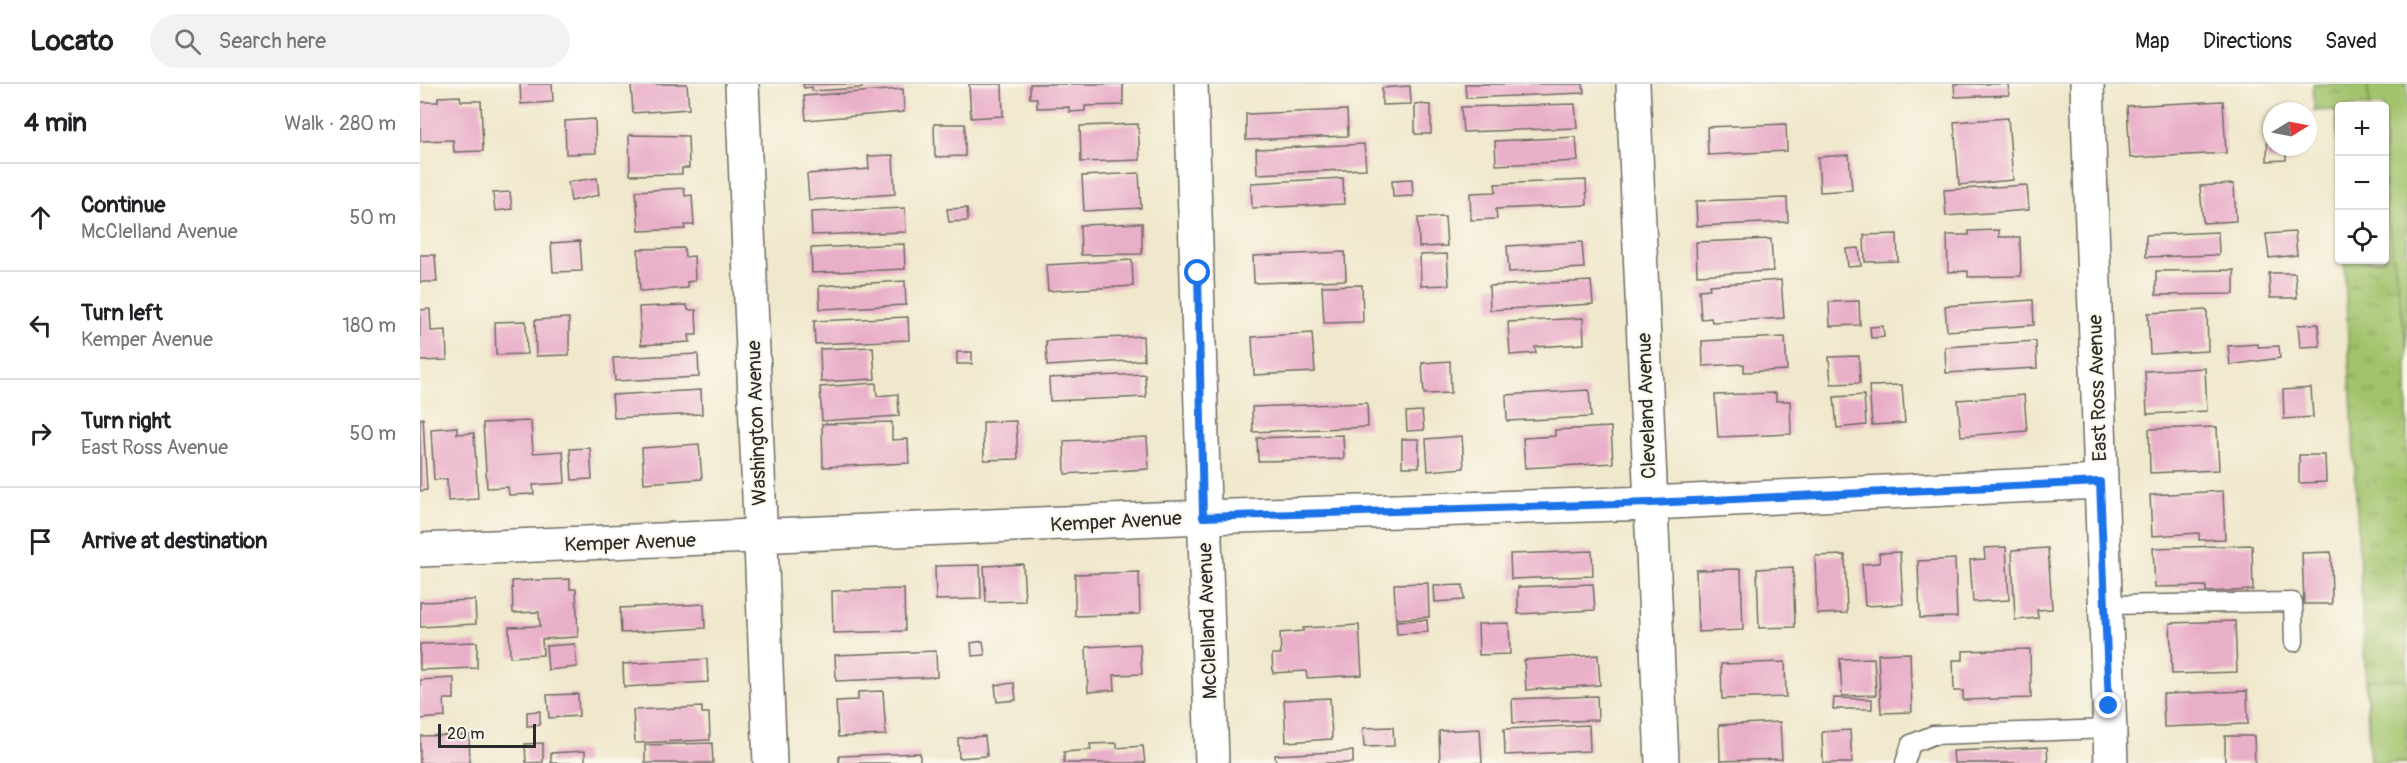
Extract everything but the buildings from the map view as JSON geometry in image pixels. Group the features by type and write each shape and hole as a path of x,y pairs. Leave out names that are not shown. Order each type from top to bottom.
{"street":[{"name":"Washington Avenue","path":"742,84 770,763"},
{"name":"McClelland Avenue","path":"1191,84 1212,763"},
{"name":"Cleveland Avenue","path":"1633,84 1662,763"},
{"name":"East Ross Avenue","path":"2087,84 2111,763"},
{"name":"Kemper Avenue","path":"420,550 1203,517 1650,503 2100,482"}],"lane":[{"path":"2105,605 2293,602 2294,642"},
{"path":"1905,763 1911,744 1933,735 2110,729"}],"green space":[{"path":"2313,84 2407,84 2407,763 2370,763 2344,264 2389,264 2389,102 2335,102 2335,110 2317,111 2317,102 2314,102"},
{"path":"2367,84 2407,84 2407,348 2389,227 2389,102 2369,102"},
{"path":"2407,679 2407,763 2370,763 2367,680"}],"route":[{"path":"1198,273 1203,517 1650,503 2100,482 2109,706"}]}
